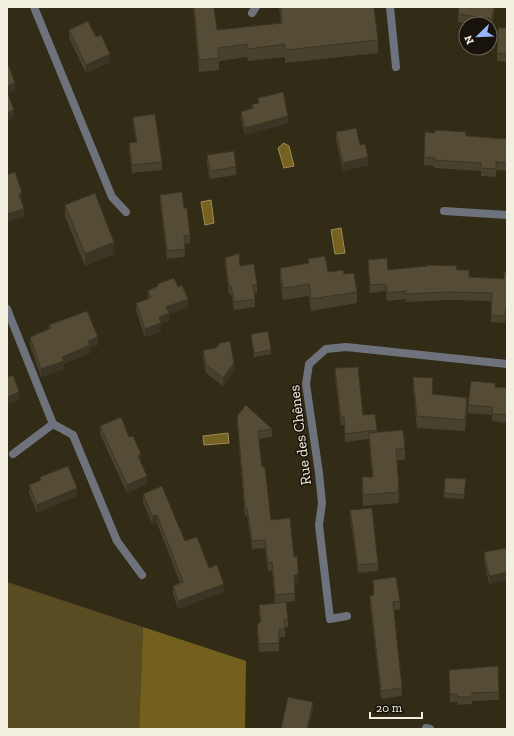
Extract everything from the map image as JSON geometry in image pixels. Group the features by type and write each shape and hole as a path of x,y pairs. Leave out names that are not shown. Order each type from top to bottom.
{"street":[{"path":"34,7 112,197 126,212"},
{"path":"390,7 396,66"},
{"path":"444,212 507,215"},
{"path":"7,309 53,424 73,435 117,541 142,575"},
{"name":"Rue des Chênes","path":"346,616 330,619 319,525 322,503 319,473 306,384 309,364 326,350 346,347 507,364"},
{"path":"13,454 53,424"}],"shaded area":[{"path":"284,143 289,146 294,166 284,168 278,148"},
{"path":"211,200 214,223 205,225 201,202"},
{"path":"341,228 345,253 335,254 331,230"},
{"path":"228,433 229,443 204,445 203,436"},
{"path":"7,582 143,627 139,729 7,729"},
{"path":"143,627 246,661 245,729 139,729"}],"building":[{"path":"194,7 214,7 217,30 282,23 281,7 374,7 378,40 285,50 285,44 248,49 247,44 218,48 219,58 199,60"},
{"path":"459,7 494,7 492,16 472,16 458,14"},
{"path":"88,21 96,37 101,35 110,54 86,65 69,30"},
{"path":"498,28 507,28 507,54 498,53"},
{"path":"9,66 15,83 7,86 7,67"},
{"path":"7,91 14,110 7,113"},
{"path":"283,92 288,116 245,128 241,112 253,108 252,104 259,103 258,98"},
{"path":"155,114 162,162 132,165 129,143 137,142 133,117"},
{"path":"356,128 360,145 365,144 368,157 343,163 336,132"},
{"path":"435,130 466,132 466,136 507,139 507,163 496,162 496,169 481,168 481,163 434,160 435,158 424,157 425,132 435,133"},
{"path":"234,151 236,167 210,171 207,155"},
{"path":"15,172 22,192 19,194 24,209 7,214 7,175"},
{"path":"182,192 184,208 187,208 190,235 184,236 185,249 167,251 160,195"},
{"path":"95,193 114,242 85,254 65,205"},
{"path":"239,253 240,266 254,264 257,285 253,285 255,299 234,302 231,286 229,286 225,258"},
{"path":"325,256 328,272 343,270 344,274 354,273 357,292 311,299 309,284 283,288 280,268 309,263 308,259"},
{"path":"387,258 388,270 427,265 457,266 456,270 469,270 469,277 504,279 504,272 507,273 507,308 505,316 491,315 492,293 448,292 406,294 406,291 387,293 386,284 370,285 368,260"},
{"path":"174,278 178,287 182,285 188,299 166,307 169,313 159,317 161,323 145,329 136,303 151,298 148,291 158,286 157,284"},
{"path":"87,311 98,337 88,341 90,345 62,357 64,361 41,369 30,337 51,328 49,325"},
{"path":"268,331 271,350 254,353 251,334"},
{"path":"230,341 234,363 223,378 206,365 203,350 216,348 220,343"},
{"path":"358,367 363,415 375,414 377,430 345,434 344,417 341,417 335,368"},
{"path":"7,373 8,377 13,375 19,392 7,397"},
{"path":"413,377 433,378 432,394 467,398 465,420 417,416"},
{"path":"471,381 495,383 495,387 507,388 507,415 492,414 492,407 468,405"},
{"path":"246,405 272,429 258,431 262,467 265,467 271,520 290,518 294,557 297,556 298,566 298,575 294,575 295,593 275,595 272,562 268,563 265,540 252,541 247,508 245,508 237,416"},
{"path":"121,417 129,437 133,436 141,454 138,456 147,476 127,485 100,426"},
{"path":"403,430 405,448 396,449 398,492 363,495 362,477 373,477 369,433"},
{"path":"68,466 77,488 37,505 29,485 41,480 40,477"},
{"path":"445,478 466,479 464,495 444,493"},
{"path":"162,486 185,541 197,537 209,568 217,565 224,584 178,601 173,586 183,582 157,515 152,516 143,494"},
{"path":"372,508 378,563 358,565 350,510"},
{"path":"507,548 507,572 489,576 484,552"},
{"path":"396,577 400,601 393,602 402,688 381,691 370,596 374,595 373,580"},
{"path":"286,602 288,619 284,620 285,629 279,629 279,643 259,644 257,624 261,622 259,605"},
{"path":"498,666 499,692 472,693 472,697 458,697 457,694 450,694 449,670"},
{"path":"288,697 313,702 307,729 281,729"}]}
